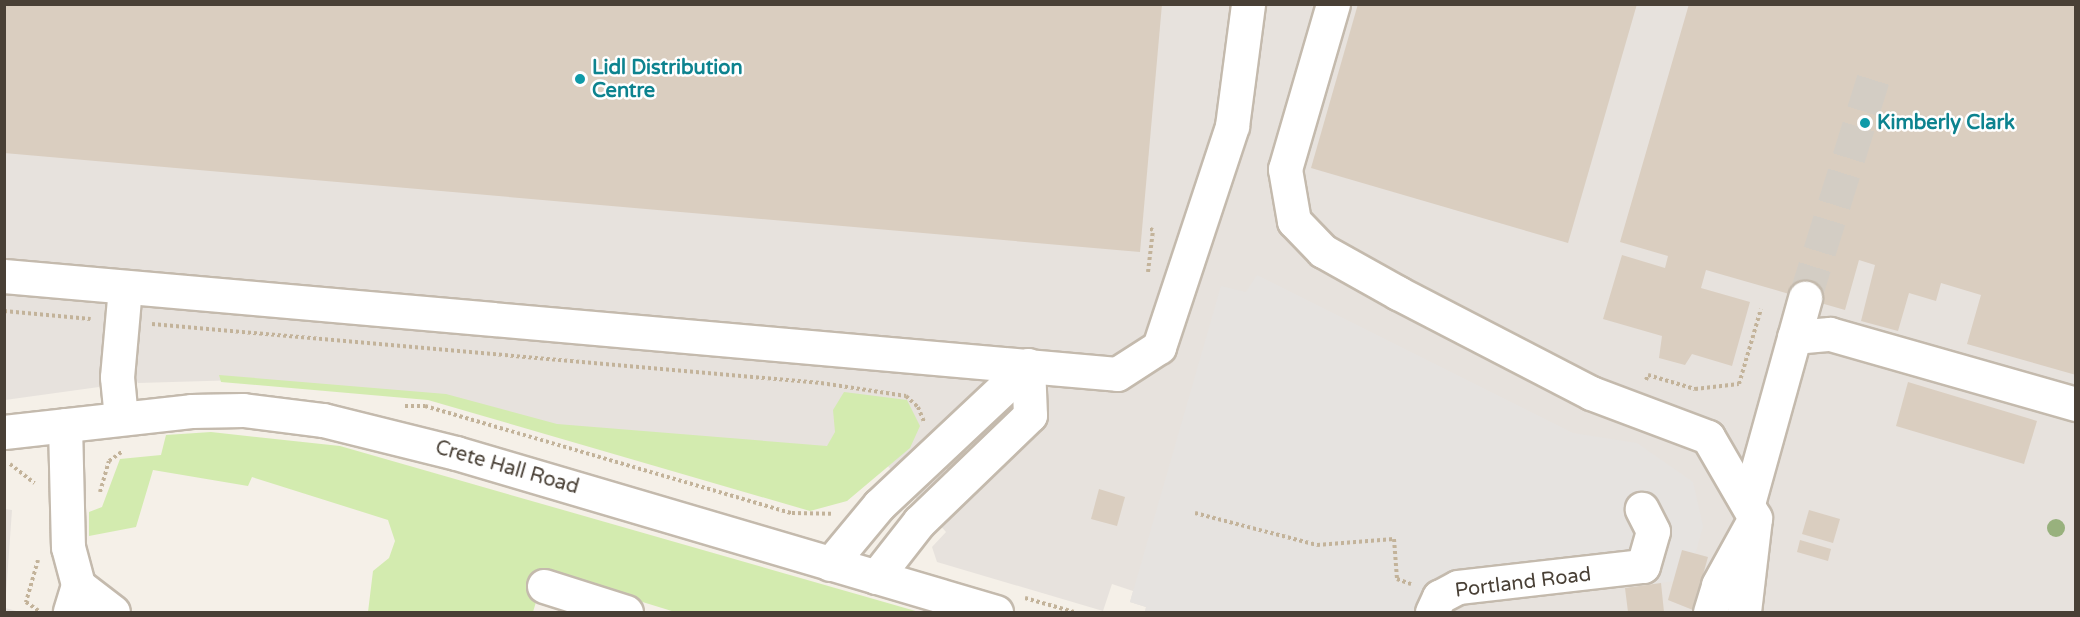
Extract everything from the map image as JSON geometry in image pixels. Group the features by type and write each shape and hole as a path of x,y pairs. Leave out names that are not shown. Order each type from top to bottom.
{"street":[{"path":"4,276 1118,374 1159,347 1232,126 1248,4"},
{"path":"1333,4 1285,169 1287,205 1301,231 1330,255 1407,298 1591,393 1638,407 1708,437 1752,509"},
{"path":"124,433 117,377 125,287"},
{"path":"1744,612 1752,509 1805,298"},
{"path":"1794,337 1830,334 2076,404"},
{"path":"830,564 879,505 1028,365"},
{"path":"876,577 919,522 1030,415 1028,365"},
{"name":"Crete Hall Road","path":"4,432 65,425 124,433 243,410 342,423 996,612"},
{"path":"65,425 69,504 68,547 74,599 114,612"},
{"name":"Portland Road","path":"1435,605 1458,587 1626,570 1643,566 1650,550 1653,531 1642,509"},
{"path":"1710,612 1718,585 1752,509"},
{"path":"544,586 626,612"}],"path":[{"path":"1148,228 1153,230 1148,277"},
{"path":"1638,407 1647,375 1697,390 1741,383 1761,309"},
{"path":"4,311 821,382 906,396 918,407 924,429"},
{"path":"69,504 97,502 109,461 124,433"},
{"path":"1195,513 1317,545 1394,539"},
{"path":"1397,534 1394,539 1397,579 1435,605"}],"shaded area":[{"path":"4,5 2075,5 2075,612 1145,612 1146,607 1130,602 1133,591 1112,584 1103,611 937,562 932,547 946,532 886,464 848,499 440,399 241,380 138,383 134,375 100,380 99,387 5,400"},
{"path":"1257,275 1573,433 1637,443 1693,482 1703,526 1688,580 1543,594 1540,563 1446,573 1426,587 1413,612 1145,612 1146,607 1130,602 1221,286 1246,292"},
{"path":"5,509 12,510 5,608"},
{"path":"5,608 20,612 5,612"}],"green space":[{"path":"219,375 446,394 557,424 827,446 835,432 833,410 844,392 907,400 920,426 910,448 847,501 810,511 428,400 221,382"},
{"path":"211,432 340,446 919,612 675,612 545,572 533,612 368,612 373,571 389,558 395,541 388,520 252,477 248,486 153,470 136,527 89,536 89,512 102,507 120,459 161,455 166,435"}],"building":[{"name":"Lidl Distribution Centre","path":"4,4 1162,4 1140,252 4,153"},
{"path":"1358,4 1637,4 1568,243 1311,168"},
{"name":"Kimberly Clark","path":"1689,4 2076,4 2076,375 1967,344 1981,295 1941,283 1936,301 1909,293 1898,331 1861,321 1875,265 1859,260 1845,310 1706,270 1701,288 1750,302 1732,366 1692,354 1685,365 1659,358 1662,336 1603,319 1622,255 1665,268 1668,256 1620,242"},
{"path":"1908,382 2037,421 2024,464 1896,426"},
{"path":"960,445 972,458 952,475 941,463"},
{"path":"1099,489 1125,497 1117,526 1091,519"},
{"path":"1809,510 1840,519 1833,543 1802,534"},
{"path":"1800,540 1831,549 1828,561 1797,552"},
{"path":"1682,550 1708,557 1693,610 1668,600"},
{"path":"1661,583 1664,612 1628,612 1625,588"}],"tunnel":[{"path":"1805,298 1874,77"}],"place":[{"name":"Lidl Distribution Centre","path":"580,79"},
{"name":"Kimberly Clark","path":"1865,123"}]}
